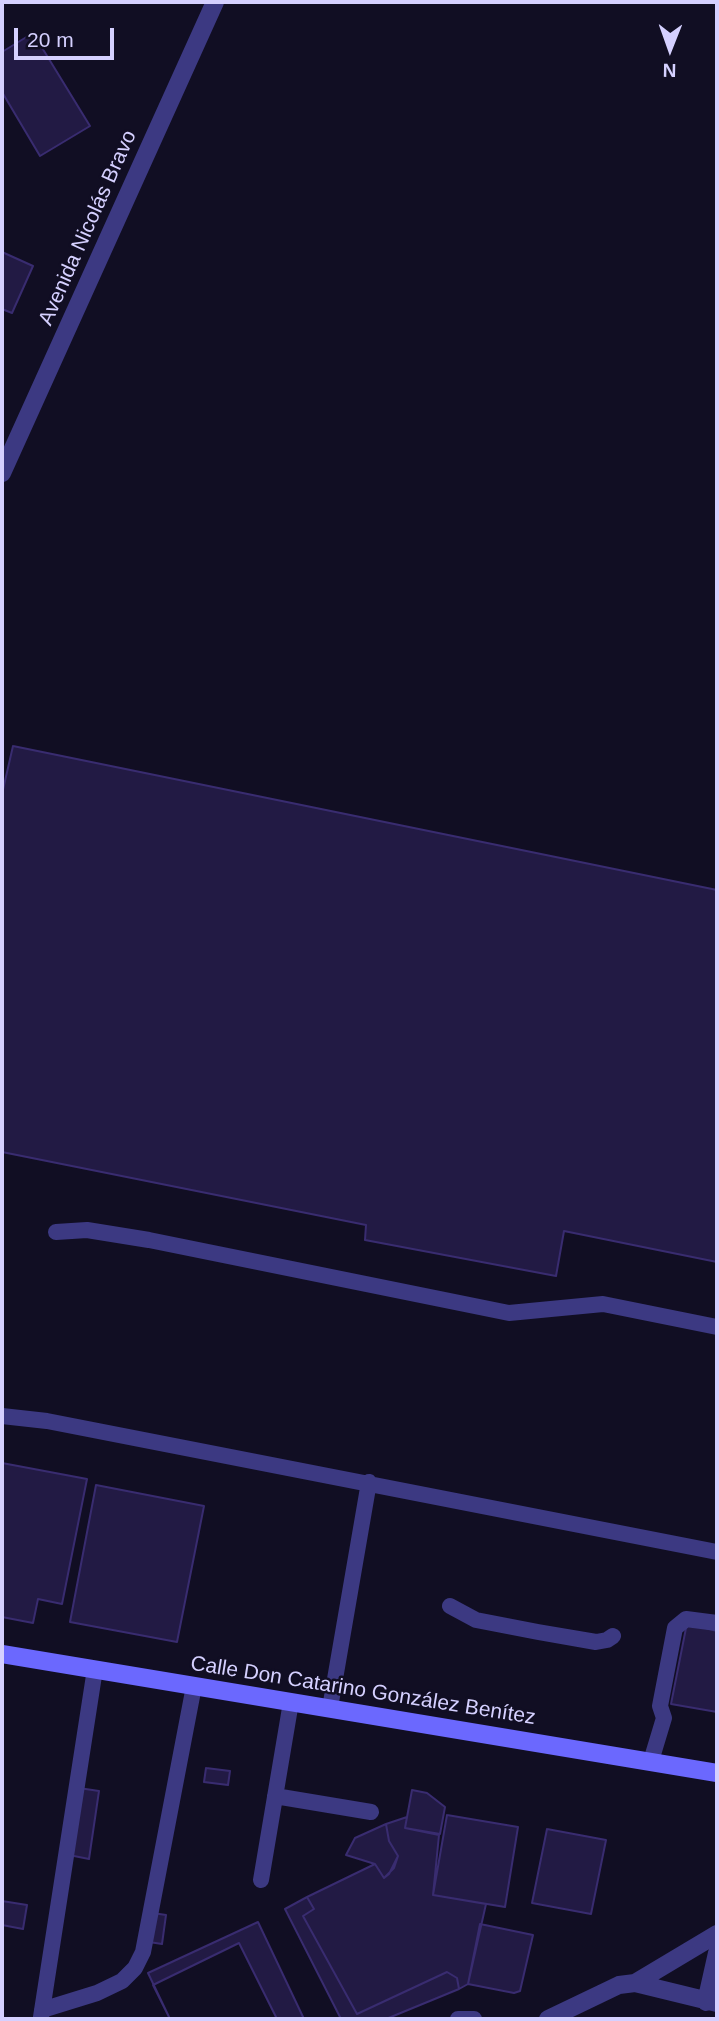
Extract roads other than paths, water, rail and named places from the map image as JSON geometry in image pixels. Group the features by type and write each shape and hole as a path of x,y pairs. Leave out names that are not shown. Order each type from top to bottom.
{"main road":[{"name":"Calle Don Catarino González Benítez","path":"2,1654 717,1773"}],"street":[{"name":"Avenida Nicolás Bravo","path":"2,473 215,2"},
{"path":"635,1983 717,1934"},
{"path":"548,2019 619,1985 635,1983 712,2003 717,1953"}],"lane":[{"path":"56,1232 87,1230 149,1240 509,1313 603,1304 717,1326"},
{"path":"2,1416 47,1421 369,1482 717,1552"},
{"path":"330,1708 369,1482"},
{"path":"450,1606 475,1620 538,1632 596,1642 613,1636"},
{"path":"651,1762 664,1718 660,1706 676,1628 686,1619 717,1623"},
{"path":"94,1669 41,2014 97,1993 122,1980 135,1968 143,1952 194,1686"},
{"path":"261,1881 291,1702"},
{"path":"275,1797 371,1812"},
{"path":"458,2019 474,2019"}]}
